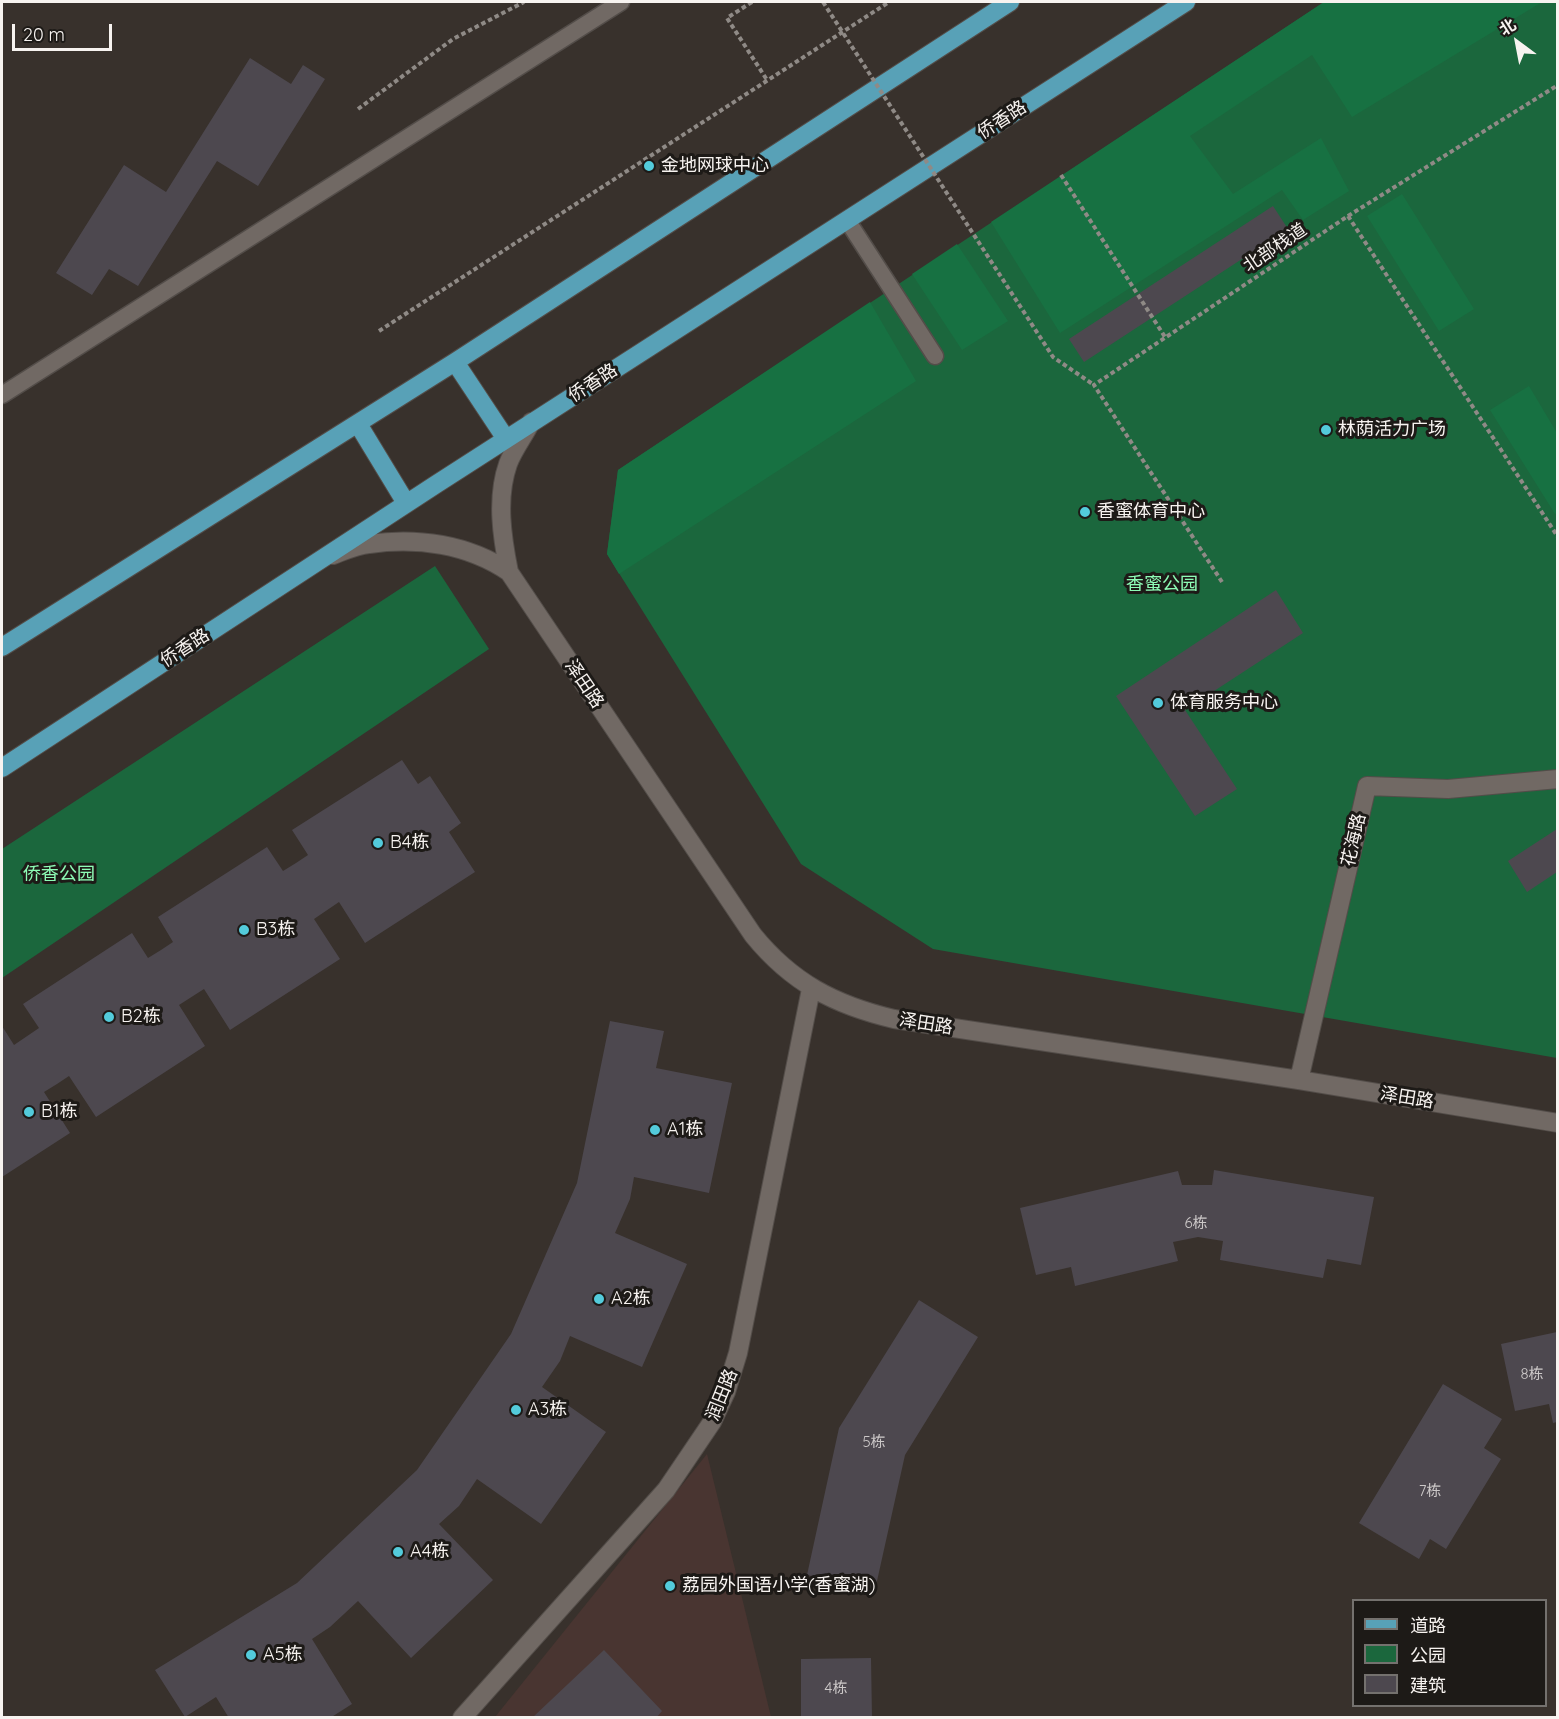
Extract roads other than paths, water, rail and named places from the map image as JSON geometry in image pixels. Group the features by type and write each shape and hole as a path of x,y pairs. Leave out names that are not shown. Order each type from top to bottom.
{"main road":[{"path":"2,647 455,363 1010,2"},
{"name":"侨香路","path":"2,768 531,422 1186,2"},
{"path":"455,363 506,439"},
{"path":"358,424 406,503"}],"street":[{"name":"泽田路","path":"531,422 508,464 502,497 501,534 509,572 753,935 772,958 811,989 857,1011 894,1020 1299,1080 1557,1122"},
{"name":"泽田路","path":"319,560 366,544 415,541 458,548 491,560 509,572"},
{"name":"花海路","path":"1299,1080 1367,786 1448,789 1557,779"},
{"name":"润田路","path":"462,1718 666,1490 712,1422 726,1392 738,1353 811,989"}],"lane":[{"path":"2,395 621,2"},
{"path":"847,220 935,356"}],"place":[{"name":"金地网球中心","path":"649,166"},
{"name":"林荫活力广场","path":"1326,430"},
{"name":"香蜜体育中心","path":"1085,512"},
{"name":"体育服务中心","path":"1158,703"},
{"name":"B4栋","path":"378,843"},
{"name":"B3栋","path":"244,930"},
{"name":"B2栋","path":"109,1017"},
{"name":"B1栋","path":"29,1112"},
{"name":"A1栋","path":"655,1130"},
{"name":"A2栋","path":"599,1299"},
{"name":"A3栋","path":"516,1410"},
{"name":"A4栋","path":"398,1552"},
{"name":"荔园外国语小学(香蜜湖)","path":"670,1586"},
{"name":"A5栋","path":"251,1655"}],"park label":[{"name":"香蜜公园","path":"1162,585"},
{"name":"侨香公园","path":"59,875"}]}
